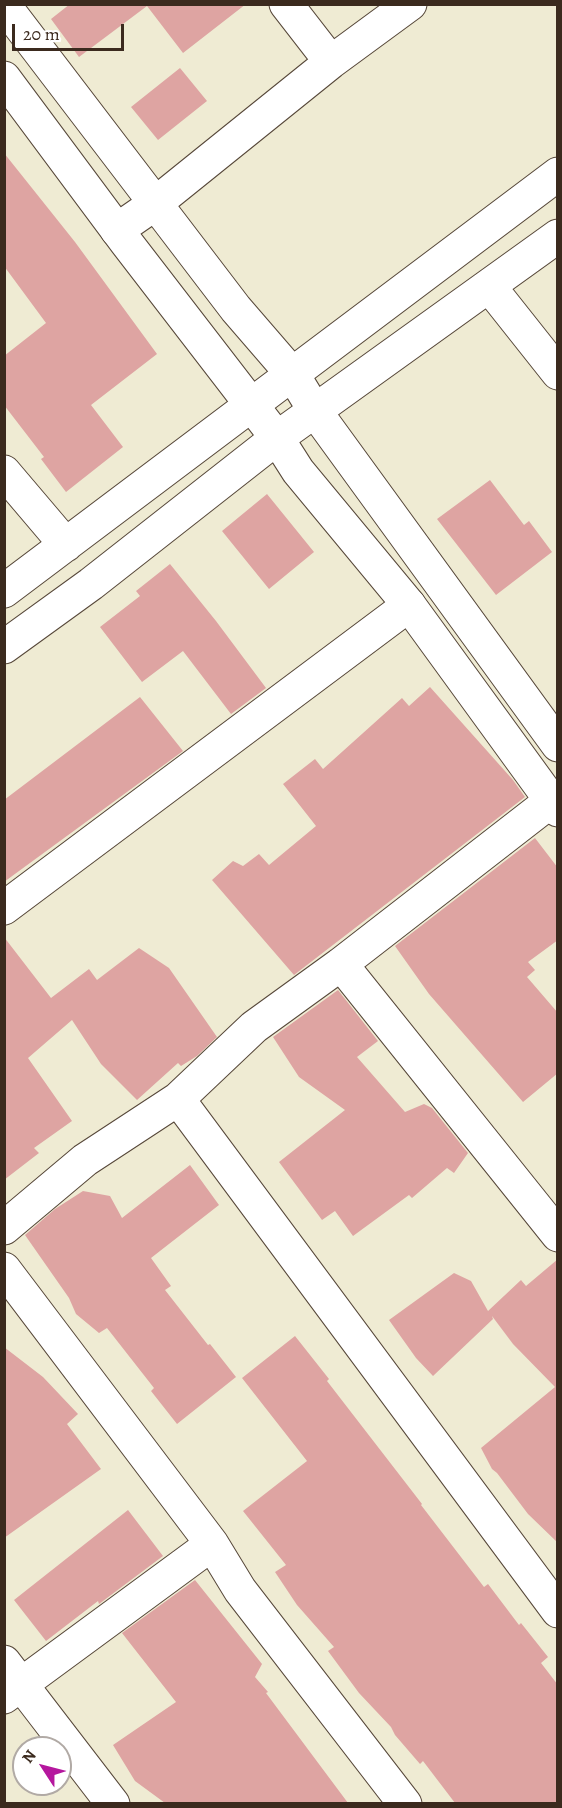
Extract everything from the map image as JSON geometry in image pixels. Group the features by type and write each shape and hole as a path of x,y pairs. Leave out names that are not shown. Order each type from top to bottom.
{"street":[{"path":"286,4 331,62"},
{"path":"117,230 156,203 331,62 410,4"},
{"path":"4,5 236,309 293,375 315,411 558,745"},
{"path":"4,78 117,230 277,438 298,471 409,605 554,805 254,1028 178,1099 85,1160 4,1228"},
{"path":"4,591 558,174"},
{"path":"4,647 90,584 277,438 558,236"},
{"path":"489,286 558,373"},
{"path":"4,472 66,545"},
{"path":"4,908 409,605"},
{"path":"341,964 558,1235"},
{"path":"178,1099 558,1611"},
{"path":"4,1269 212,1544 240,1590 405,1803"},
{"path":"113,1803 10,1681 212,1544"}],"building":[{"path":"70,4 246,4 183,53 147,6 79,57 51,19"},
{"path":"180,68 207,101 158,140 131,107"},
{"path":"4,153 75,242 157,354 91,405 123,447 66,492 41,459 44,457 4,405 4,356 46,323 4,266"},
{"path":"490,480 524,525 529,521 552,552 496,595 437,519"},
{"path":"267,494 314,552 269,589 222,531"},
{"path":"170,564 266,688 231,714 183,651 142,682 100,627 140,596 136,591"},
{"path":"430,687 513,780 525,797 294,975 212,880 233,861 243,866 259,854 269,865 316,826 283,784 315,759 323,769 402,698 409,706"},
{"path":"140,697 183,751 4,882 4,800"},
{"path":"535,838 558,868 558,940 528,962 535,970 527,977 558,1013 558,1073 523,1102 429,994 395,946"},
{"path":"4,937 51,998 89,969 97,980 139,948 169,968 217,1037 197,1056 181,1066 178,1063 137,1100 101,1064 72,1020 28,1058 72,1121 34,1148 39,1153 4,1180"},
{"path":"338,990 378,1041 357,1057 405,1112 424,1104 432,1108 468,1153 454,1173 447,1168 412,1198 409,1195 353,1236 335,1211 322,1220 279,1162 345,1110 299,1077 273,1037"},
{"path":"190,1165 219,1205 151,1258 171,1286 165,1290 236,1377 177,1424 151,1391 154,1388 107,1328 99,1333 76,1314 69,1298 25,1235 55,1209 83,1191 110,1196 122,1218"},
{"path":"558,1259 558,1543 528,1514 492,1469 481,1448 555,1387 513,1344 492,1316 493,1319 433,1376 416,1358 389,1320 454,1273 471,1281 488,1311 521,1280 526,1286"},
{"path":"295,1336 484,1587 488,1584 519,1625 521,1623 548,1657 541,1663 558,1685 558,1803 455,1803 423,1761 420,1764 391,1727 359,1693 328,1651 334,1647 297,1605 275,1572 286,1565 243,1511 307,1461 242,1378"},
{"path":"4,1347 43,1377 78,1414 67,1424 101,1469 4,1538"},
{"path":"128,1510 163,1556 46,1641 14,1600"},
{"path":"195,1580 262,1664 255,1677 348,1803 165,1803 135,1781 113,1745 176,1702 122,1633"}]}
